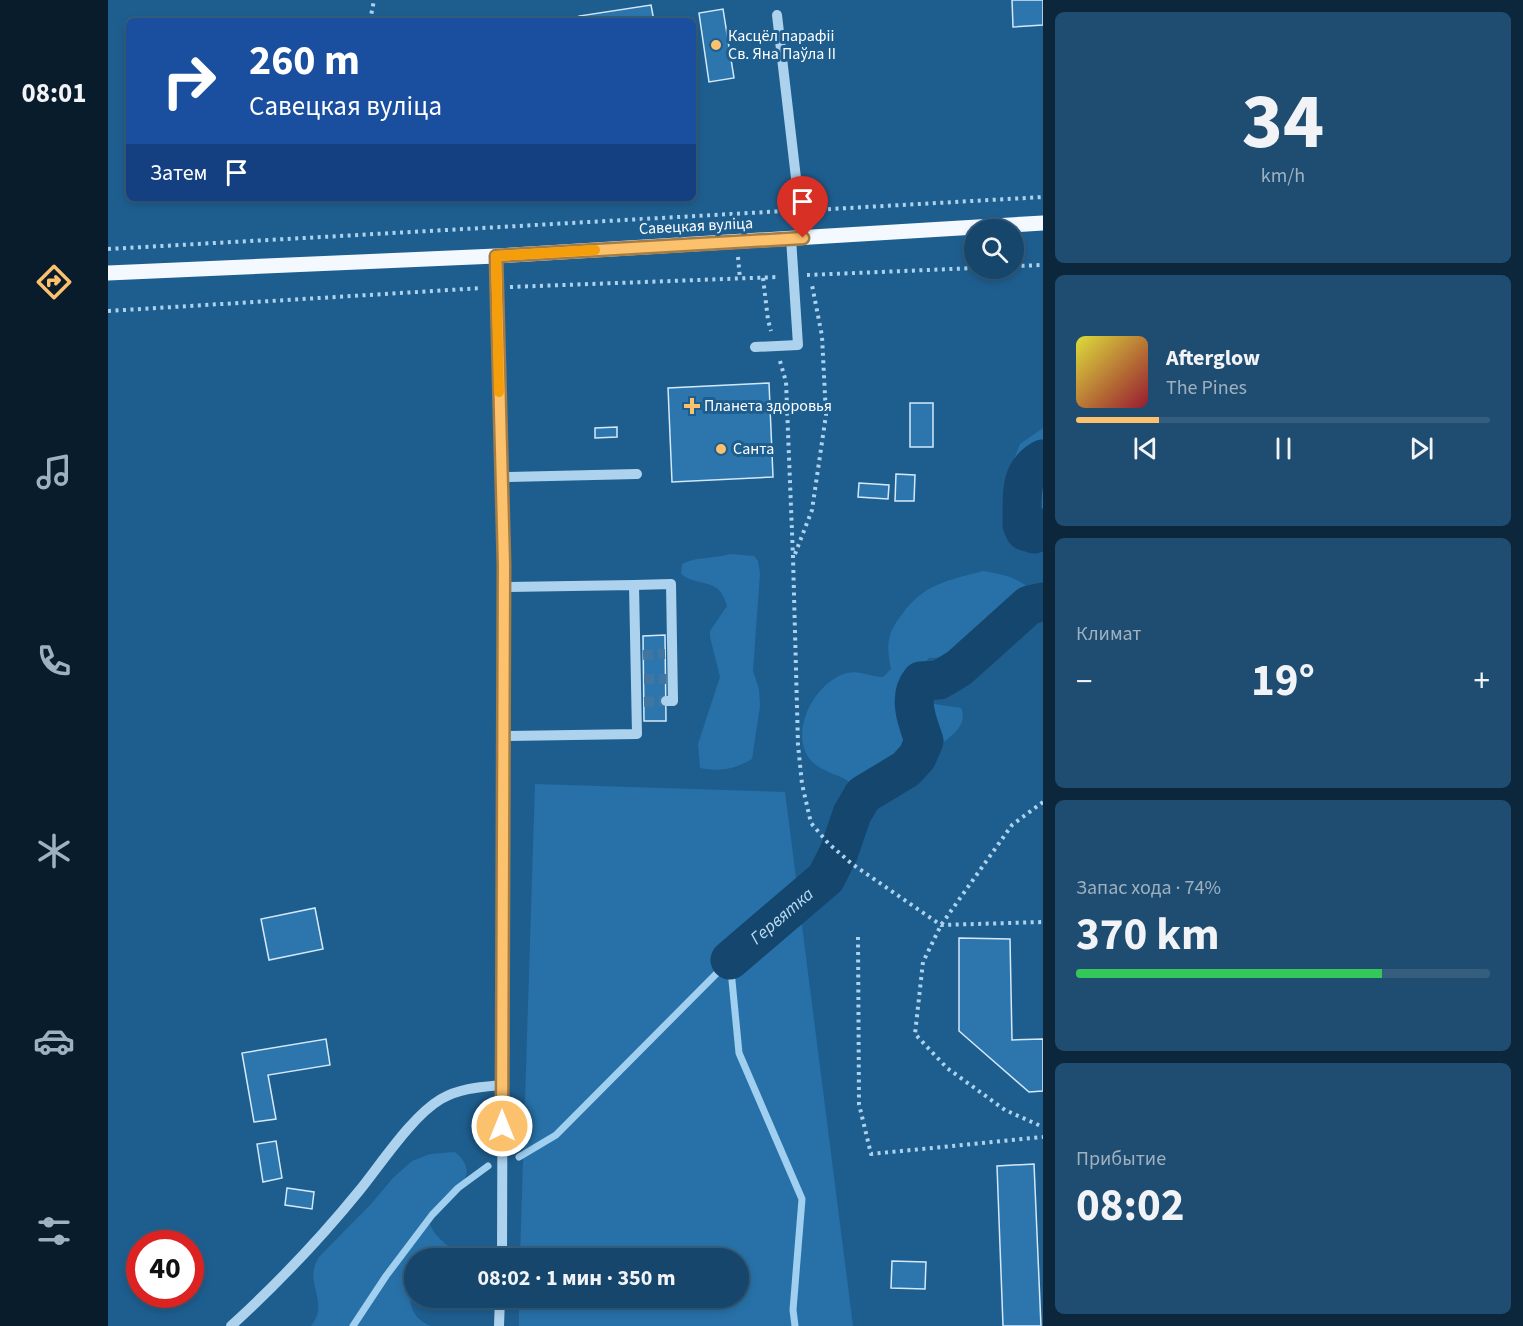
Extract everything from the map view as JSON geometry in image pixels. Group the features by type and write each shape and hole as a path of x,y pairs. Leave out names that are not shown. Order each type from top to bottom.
{"main road":[{"name":"Савецкая вуліца","path":"108,273 496,256 1043,223"}],"street":[{"path":"755,347 798,345 793,276 800,211 777,15"},
{"path":"496,256 504,587 502,1248"},
{"path":"503,477 637,474"},
{"path":"504,587 671,584 669,679 673,701 666,701"},
{"path":"503,736 637,734 640,679 634,585"},
{"path":"231,1326 275,1285 358,1192 416,1121 439,1100 462,1089 502,1085"},
{"path":"498,1326 499,1308"}],"path":[{"path":"371,18 374,0"},
{"path":"108,249 1043,197"},
{"path":"1024,266 1043,265"},
{"path":"108,311 496,288 964,268"},
{"path":"793,557 812,510 826,415 822,336 810,275"},
{"path":"763,278 768,320 786,382 798,745 802,784 811,823 828,843 852,864 941,925 1043,922"},
{"path":"1043,802 1012,825 941,925 923,962 915,1034 947,1068 1005,1110 1043,1127"},
{"path":"858,937 859,1104 871,1154 1043,1137"}],"shaded area":[{"path":"1043,428 1043,469 1040,474 1043,486 1043,511 1033,513 1022,511 1009,491 1011,467 1020,444"},
{"path":"730,554 754,556 758,561 760,573 753,671 759,689 760,706 752,759 727,769 714,770 700,768 698,744 720,677 710,631 727,606 723,596 714,586 681,574 682,564"},
{"path":"983,571 1014,579 1027,586 1040,598 1037,608 1020,623 989,660 929,658 921,668 915,684 923,697 939,705 961,708 962,721 956,731 907,780 885,797 860,792 848,781 822,769 813,762 804,747 802,734 804,721 816,696 825,686 847,673 856,672 883,677 891,669 888,646 891,633 911,603 938,584"},
{"path":"535,784 785,792 853,1326 519,1326 519,1308 749,1308 749,1248 520,1248"},
{"path":"455,1152 465,1164 466,1174 462,1183 430,1215 432,1229 451,1248 404,1248 404,1308 412,1308 417,1317 431,1326 311,1326 318,1308 313,1275 319,1257 393,1178 412,1161 430,1154"}],"building":[{"path":"1012,0 1043,0 1043,25 1013,27"},
{"path":"651,5 653,18 579,18 579,16"},
{"name":"Касцёл парафіі Св. Яна Паўла II","path":"723,9 734,78 709,82 699,13"},
{"name":"Санта","path":"769,383 773,477 672,482 668,388"},
{"path":"910,403 933,403 933,447 910,447"},
{"path":"617,427 617,437 595,438 595,428"},
{"path":"896,474 915,475 914,501 895,501"},
{"path":"859,483 889,485 888,499 858,497"},
{"path":"665,635 666,721 644,721 643,636"},
{"path":"315,908 323,949 269,960 261,919"},
{"path":"959,938 1010,939 1012,1040 1043,1039 1043,1091 1029,1092 959,1031"},
{"path":"326,1039 330,1065 268,1075 276,1119 254,1122 242,1053"},
{"path":"276,1141 282,1178 263,1182 257,1144"},
{"path":"1034,1164 1041,1326 1003,1326 997,1166"},
{"path":"287,1188 314,1192 312,1209 285,1205"},
{"path":"892,1261 926,1262 925,1289 891,1288"}],"waterway":[{"name":"Гервятка","path":"1043,459 1035,465 1025,479 1022,496 1022,525 1025,531 1034,534 1043,528"},
{"name":"Гервятка","path":"730,960 826,878 839,852 852,814 863,795 906,769 917,757 924,741 914,703 921,681 939,680 959,668 1029,605 1043,602"},
{"name":"Гервятка","path":"730,960 739,1053 802,1199 793,1310 795,1326"},
{"path":"519,1157 556,1135 730,960"},
{"path":"353,1326 386,1276 432,1215 458,1188 488,1166"}],"tunnel":[{"path":"643,655 665,654"},
{"path":"644,679 666,679"},
{"path":"644,702 666,701"}],"slow traffic":[{"path":"499,392 496,256 595,250"}],"place":[{"name":"Касцёл парафіі Св. Яна Паўла II","path":"716,45"},
{"name":"Планета здоровья","path":"692,406"},
{"name":"Санта","path":"721,449"}],"route":[{"path":"502,1126 504,565 496,256 803,238"}]}
